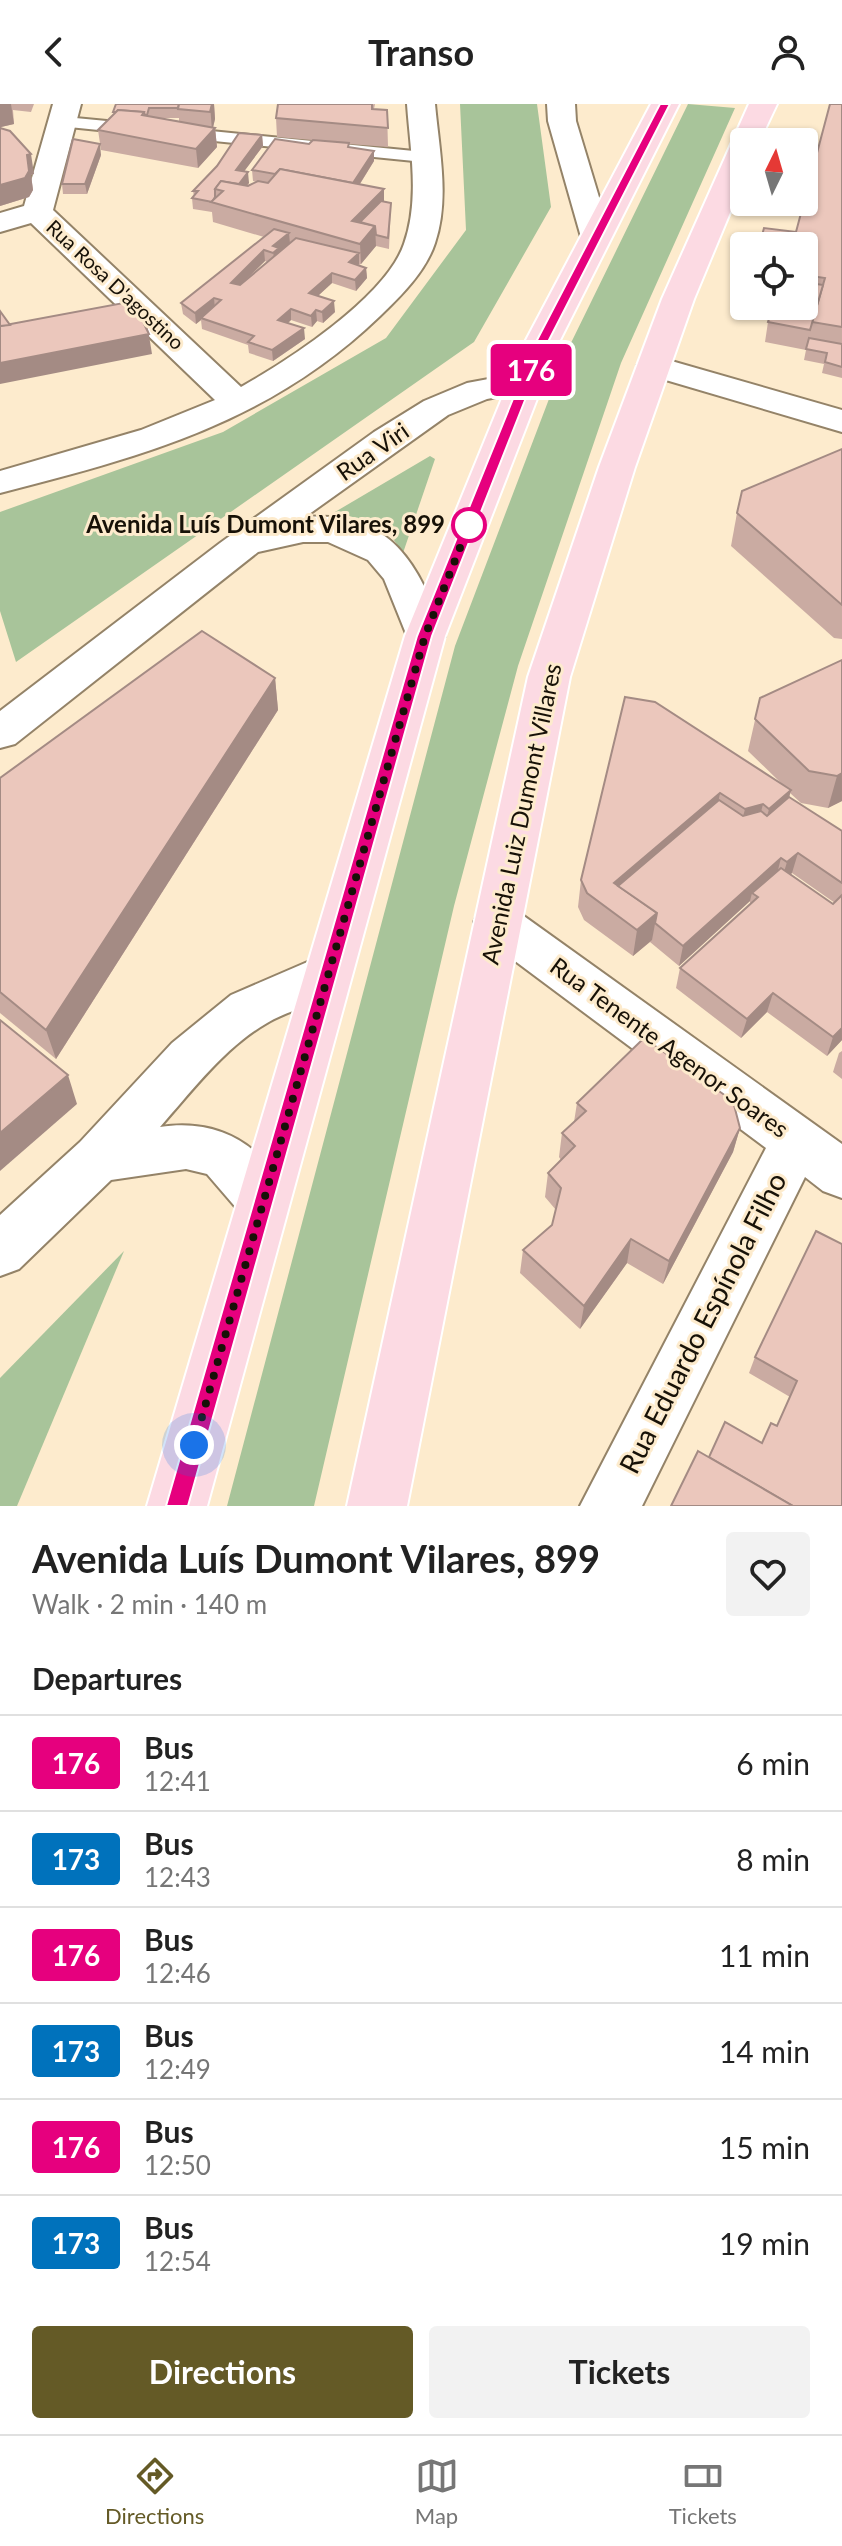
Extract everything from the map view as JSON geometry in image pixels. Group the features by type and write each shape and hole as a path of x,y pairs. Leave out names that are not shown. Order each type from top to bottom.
{"main road":[{"path":"177,1506 326,974 425,636 542,342 665,104"},
{"name":"Avenida Luiz Dumont Villares","path":"751,128 763,104"},
{"name":"Avenida Luiz Dumont Villares","path":"377,1506 549,677 617,467 678,299 730,176"}],"street":[{"path":"0,482 103,456 239,404 293,376 348,334 393,285 419,246 428,206 421,104"},
{"path":"561,104 562,121 596,237"},
{"name":"Rua Rosa D'agostino","path":"66,113 37,212 239,404"},
{"path":"0,223 37,212"},
{"path":"654,366 842,421"},
{"name":"Rua Viri","path":"0,733 233,552 436,408 479,390 526,382"},
{"name":"Rua Viri","path":"233,552 284,533 315,527 349,532 392,560 410,595 425,636"},
{"name":"Rua Tenente Agenor Soares","path":"497,922 842,1174"},
{"path":"0,1251 98,1159 190,1058 248,1009 326,974"},
{"name":"Rua Eduardo Espínola Filho","path":"610,1506 797,1141"},
{"path":"98,1159 186,1146 223,1155 263,1200"}],"lane":[{"path":"66,113 424,157"}],"green space":[{"path":"460,104 537,104 551,207 474,342 16,662 0,611 0,512 223,432 386,338 466,230"},
{"path":"688,104 735,108 621,363 518,666 454,906 314,1506 227,1506 455,646 568,349"},
{"path":"430,456 435,459 403,553 384,526 335,512"},
{"path":"124,1251 17,1506 0,1506 0,1378"}],"building":[{"path":"116,104 179,104 178,108 149,108 145,115 144,112 113,112"},
{"path":"179,104 212,104 210,112 178,109"},
{"path":"278,104 372,104 372,109 387,110 388,128 276,118"},
{"path":"830,104 842,104 842,327 812,322 818,320 818,302 825,278 818,277 818,232 796,232 800,216 818,216 818,149"},
{"path":"118,110 144,112 142,115 215,128 196,149 98,130"},
{"path":"0,128 10,131 31,154 27,155 29,171 25,178 0,185"},
{"path":"239,133 262,135 236,170 248,172 239,184 221,181 212,202 192,198 198,191 193,191 217,166"},
{"path":"73,139 100,144 85,184 62,184"},
{"path":"275,139 309,144 313,140 349,143 348,147 374,151 353,183 280,169 275,174 252,170"},
{"path":"280,169 384,189 352,221 375,226 360,244 211,202 223,191 215,189 221,181 248,186 258,181 268,183"},
{"path":"381,201 391,203 388,238 376,235 375,226 360,222"},
{"path":"764,228 796,232 763,232"},
{"path":"274,229 289,233 273,246 279,248 273,253 264,250 231,283 240,285 296,238 359,253 349,262 366,268 355,280 332,273 309,293 334,301 322,312 316,310 311,316 291,309 278,320 304,328 272,350 248,342 254,336 201,318 221,300 214,298 195,313 181,303"},
{"path":"818,284 823,285 818,302"},
{"path":"134,301 147,323 144,324 149,334 0,363 0,326"},
{"path":"0,311 10,325 0,326"},
{"path":"769,320 813,320 810,330"},
{"path":"809,338 842,344 842,367 825,362 827,353 806,349"},
{"path":"842,449 842,605 737,513 742,491"},
{"path":"202,631 275,678 46,1030 0,992 0,778"},
{"path":"842,660 842,773 837,776 809,771 755,719 760,698"},
{"path":"625,697 655,702 791,790 769,809 763,804 745,809 720,793 614,883 657,913 637,930 587,893 581,880"},
{"path":"789,797 842,831 842,883 798,853 787,862 781,858 683,946 655,923 657,913 618,886 719,800 743,816 761,811 767,816"},
{"path":"781,868 833,904 842,895 842,1028 833,1037 773,993 747,1019 680,968 758,897 752,893"},
{"path":"0,1020 68,1075 0,1133"},
{"path":"644,1038 733,1101 740,1128 669,1261 631,1239 584,1306 523,1250 552,1225 561,1188 548,1173 575,1146 562,1133 586,1111 577,1103"},
{"path":"816,1231 842,1244 842,1506 793,1506 709,1457 725,1422 762,1443 771,1423 777,1426 797,1381 755,1357"},
{"path":"698,1451 793,1506 671,1506"}],"bus line":[{"name":"176","path":"177,1506 326,974 425,636 542,342 665,104"}],"place":[{"name":"Avenida Luís Dumont Vilares, 899","path":"469,525"}],"route":[{"path":"194,1445 425,636 473,515 469,525"}]}
